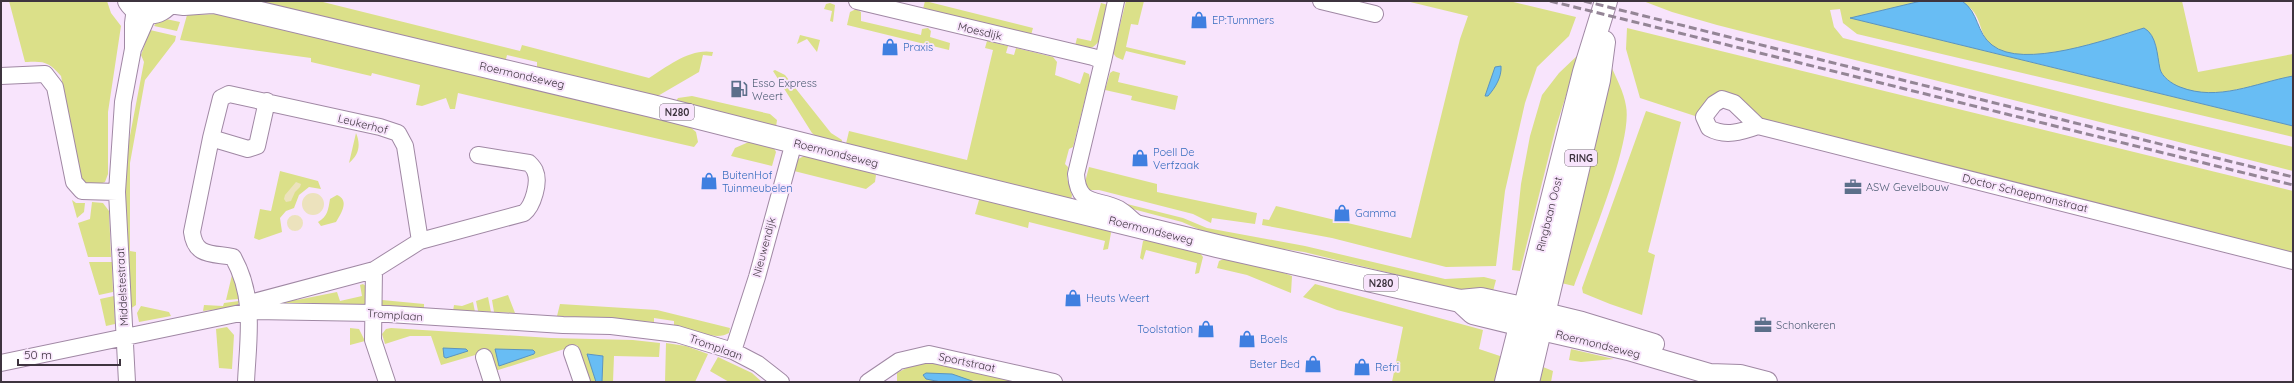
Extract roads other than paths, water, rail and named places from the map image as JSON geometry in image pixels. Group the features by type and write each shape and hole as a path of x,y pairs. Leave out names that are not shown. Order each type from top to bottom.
{"main road":[{"name":"Roermondseweg","path":"170,1 184,4 211,2 644,104 1141,227 1460,301 1473,313 1533,319"},
{"name":"N280","path":"138,8 162,10 170,1"},
{"name":"Ringbaan Oost","path":"1528,382 1533,319 1584,72 1606,1"},
{"name":"Ringbaan Oost","path":"1506,382 1533,319 1599,80 1610,1"}],"street":[{"name":"Moesdijk","path":"857,1 1093,57 1103,61"},
{"path":"1116,1 1076,174 1079,192 1092,202 1119,209 1141,227"},
{"path":"1321,1 1375,14"},
{"name":"Middelstestraat","path":"127,382 116,192 123,102 133,49 133,23 138,8"},
{"path":"1,76 45,74 55,87 74,182 82,191 116,192"},
{"name":"Leukerhof","path":"250,307 241,271 233,257 200,251 193,243 192,232 211,138 221,98 229,94 267,101 380,127 398,134 405,146 420,241"},
{"path":"211,138 248,149 257,146 267,101"},
{"name":"Doctor Schaepmanstraat","path":"1758,126 2293,261"},
{"name":"Nieuwendijk","path":"733,351 757,276 794,142"},
{"path":"246,382 250,307 374,270 420,241 524,213 529,209 537,182 535,171 529,163 478,155"},
{"path":"374,270 373,340 387,382"},
{"name":"Tromplaan","path":"1,363 250,307 654,330 700,339 733,351 758,364 781,382"},
{"name":"Roermondseweg","path":"1533,319 1628,350 1710,374 1740,376 1767,382"},
{"path":"572,353 582,382"},
{"name":"Sportstraat","path":"868,382 887,377 899,361 929,354 1054,382"},
{"path":"484,357 492,382"}],"water":[{"path":"1921,1 1962,1 1972,11 1983,35 1987,40 1992,45 2006,52 2044,54 2088,45 2144,28 2152,35 2160,69 2163,75 2177,86 2194,91 2208,93 2236,90 2293,76 2293,126 1850,18"},
{"path":"1501,66 1498,82 1488,96 1485,96 1495,67"},
{"path":"443,348 466,349 468,351 446,358 444,357"},
{"path":"495,349 533,350 535,352 534,354 499,366"},
{"path":"587,354 603,356 602,382 596,382"},
{"path":"926,373 952,374 975,382 941,382 926,379 923,375"}],"railway":[{"path":"1550,1 2293,185"},
{"path":"1584,1 2293,177"}],"place":[{"name":"EP:Tummers","path":"1199,20"},
{"name":"Praxis","path":"890,47"},
{"name":"Esso Express Weert","path":"739,89"},
{"name":"Poell De Verfzaak","path":"1140,158"},
{"name":"BuitenHof Tuinmeubelen","path":"709,181"},
{"name":"ASW Gevelbouw","path":"1853,187"},
{"name":"Gamma","path":"1342,213"},
{"name":"Heuts Weert","path":"1073,298"},
{"name":"Schonkeren","path":"1763,325"},
{"name":"Toolstation","path":"1206,329"},
{"name":"Boels","path":"1247,339"},
{"name":"Beter Bed","path":"1313,364"},
{"name":"Refri","path":"1362,367"}]}
